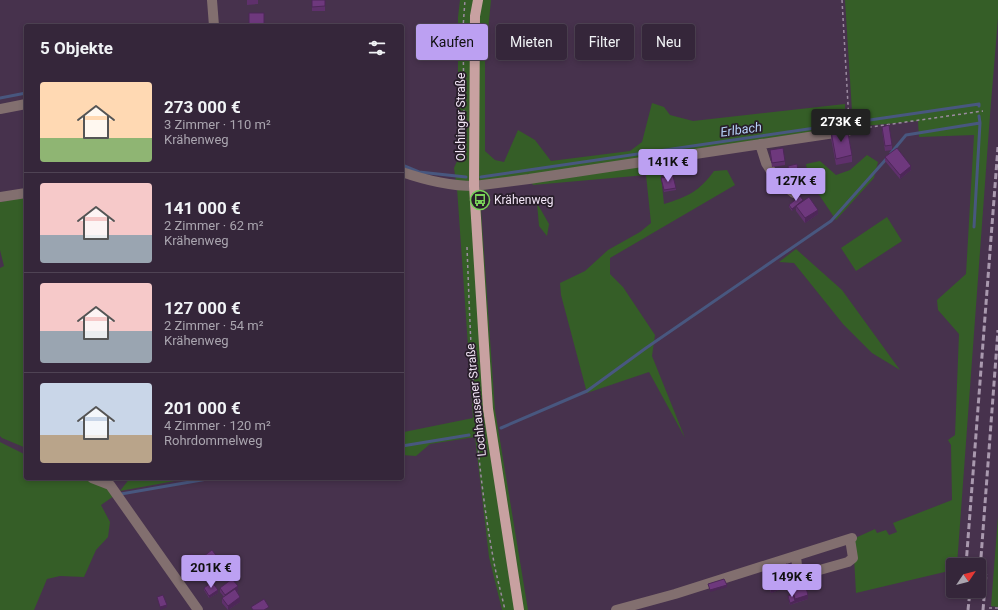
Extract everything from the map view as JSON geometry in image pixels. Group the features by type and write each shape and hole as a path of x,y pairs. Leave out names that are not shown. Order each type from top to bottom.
{"main road":[{"name":"Olchinger Straße","path":"474,186 474,16 478,0"},
{"name":"Lochhausener Straße","path":"474,186 488,409 519,610"}],"street":[{"path":"212,0 214,24"},
{"path":"0,109 24,104"},
{"path":"404,173 421,179 474,186 760,144 849,128"},
{"path":"760,144 766,163 776,179 794,193"},
{"path":"0,196 24,193"},
{"path":"102,480 113,482 198,610"},
{"path":"616,610 675,594 796,556 851,539 853,558 848,562 809,573 802,573 798,566 796,556"}],"path":[{"path":"464,114 463,28 465,0"},
{"path":"842,0 849,128 983,111"},
{"path":"989,608 998,608"}],"green space":[{"path":"460,0 491,0 488,31 488,24 458,24"},
{"path":"845,0 998,0 998,18 958,558 946,558 946,572 856,593 853,539 875,529 877,533 886,530 889,535 897,532 893,523 952,500 951,445 948,440 955,435 959,334 938,310 937,300 966,274 974,135 919,137 918,121 853,127"},
{"path":"458,60 485,60 485,151 495,160 504,162 518,130 535,140 551,161 630,151 642,142 652,103 664,107 670,115 693,121 845,104 845,128 659,157 664,204 686,196 704,184 714,171 727,170 735,185 610,258 610,274 623,287 655,335 652,356 685,438 649,372 587,393 561,295 560,283 585,271 608,250 640,232 651,223 646,175 533,185 529,179 483,190 480,195 495,410 528,610 502,610 489,557 475,437 430,444 416,456 404,455 404,432 473,418 457,188 454,168 458,159"},
{"path":"867,155 878,162 874,178 836,220 809,180 806,164 820,161 836,175 850,170"},
{"path":"24,197 24,447 0,436 0,268 4,266 0,250 0,202"},
{"path":"537,203 549,224 547,236 539,226"},
{"path":"887,217 902,241 856,271 841,248"},
{"path":"796,249 842,290 900,370 872,353 843,324 794,263 779,262"},
{"path":"0,442 24,454 24,480 91,480 110,489 114,496 101,505 110,522 108,537 96,550 84,577 60,576 47,579 34,610 0,610"},
{"path":"128,480 180,480 120,491"},
{"path":"998,517 998,607 991,606"}],"building":[{"path":"312,0 325,0 325,6 312,7"},
{"path":"249,13 264,13 264,24 249,24"},
{"path":"889,125 892,145 885,146 882,127"},
{"path":"847,128 852,155 836,159 831,131"},
{"path":"783,148 785,161 772,163 770,150"},
{"path":"897,148 911,166 900,175 885,157"},
{"path":"797,164 799,177 790,178 788,166"},
{"path":"673,176 676,188 664,190 661,178"},
{"path":"800,196 803,200 792,209 789,205"},
{"path":"809,197 818,210 805,218 796,206"},
{"path":"212,550 218,558 205,567 200,559"},
{"path":"192,554 198,562 189,567 184,559"},
{"path":"216,560 222,568 209,577 204,569"},
{"path":"787,564 792,576 783,579 784,584 771,589 765,572"},
{"path":"803,577 808,595 795,599 790,580"},
{"path":"232,579 238,586 225,595 220,588"},
{"path":"724,579 727,585 710,590 708,584"},
{"path":"212,582 218,590 209,596 204,588"},
{"path":"235,589 240,597 228,606 222,598"},
{"path":"793,594 795,601 790,603 788,596"},
{"path":"163,595 167,605 160,607 157,597"},
{"path":"264,599 269,607 264,610 253,610 251,607"}],"waterway":[{"name":"Erlbach","path":"0,98 24,93"},
{"name":"Erlbach","path":"481,177 979,104 979,106"},
{"path":"891,153 906,135 980,123 979,116"},
{"path":"974,227 980,123"},
{"path":"501,428 587,391 646,348 831,221 888,157"},
{"name":"Erlbach","path":"404,166 419,172 466,177"},
{"path":"404,446 469,435"},
{"path":"121,494 202,480"}],"railway":[{"path":"967,558 998,147"},
{"path":"981,558 998,330"},
{"path":"968,610 969,598"},
{"path":"983,610 984,598"}],"place":[{"name":"Krähenweg","path":"480,200"}]}
